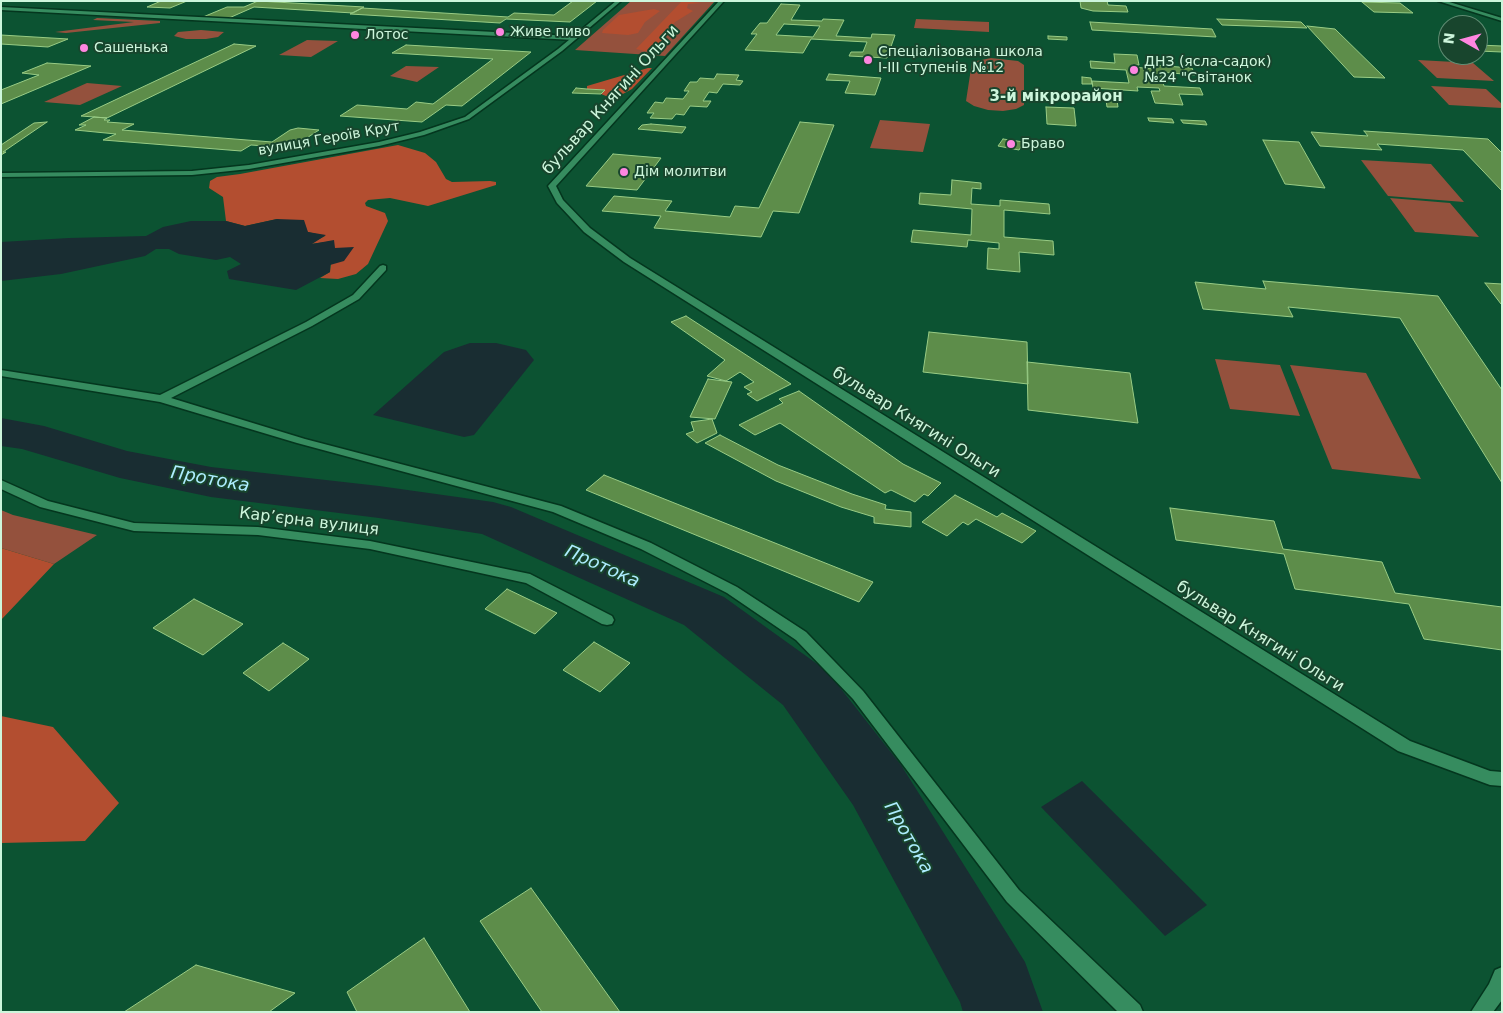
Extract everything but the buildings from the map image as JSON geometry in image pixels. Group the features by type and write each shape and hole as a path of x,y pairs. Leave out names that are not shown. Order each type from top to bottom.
{"street":[{"name":"вулиця Героїв Крут","path":"1,175 192,173 257,166 414,136 467,118 574,38 619,1"},
{"name":"бульвар Княгині Ольги","path":"722,1 552,186 560,201 587,230 635,265 1404,746 1490,778 1502,779"},
{"path":"1440,1 1502,20"},
{"path":"1,8 574,38"},
{"path":"161,399 325,315 356,297 383,268"},
{"path":"1,373 161,399 300,440 557,509 646,546 732,590 801,636 858,695 1013,896 1133,1012"},
{"name":"Карʼєрна вулиця","path":"1,484 44,504 134,528 258,531 370,545 530,578 607,620"},
{"path":"1481,1012 1496,991 1502,977"}],"shaded area":[{"path":"631,1 715,1 665,56 575,50"},
{"path":"682,1 702,3 688,4 687,8 693,11 675,22 663,39 662,47 655,51 636,49"},
{"path":"654,9 660,11 645,22 638,33 628,35 602,33 619,15"},
{"path":"97,18 160,21 160,23 66,33 55,32 134,22 93,20"},
{"path":"916,19 989,22 989,32 914,28"},
{"path":"201,30 224,32 218,37 206,39 186,39 174,36 178,32"},
{"path":"307,40 338,41 311,57 279,55"},
{"path":"991,58 1018,61 1024,65 1024,105 1016,109 1003,111 988,110 974,106 966,101 972,62"},
{"path":"1418,60 1438,61 1438,65 1475,65 1494,81 1437,78"},
{"path":"406,66 439,67 417,82 390,76"},
{"path":"652,68 632,89 621,95 606,96 601,94 604,90 587,89 587,86"},
{"path":"87,83 122,86 80,105 44,102"},
{"path":"1431,86 1486,89 1502,104 1502,108 1449,105"},
{"path":"880,120 930,124 923,152 870,148"},
{"path":"398,145 425,153 436,162 446,179 452,182 490,181 496,182 496,185 428,206 390,198 368,200 365,203 366,206 385,213 388,221 368,264 356,274 338,279 320,278 330,272 334,241 310,244 325,236 308,232 277,219 245,226 226,221 223,197 209,188 210,181 217,177"},
{"path":"1361,160 1431,164 1464,202 1388,196"},
{"path":"1390,198 1450,203 1479,237 1415,232"},
{"path":"1215,359 1280,365 1300,416 1230,409"},
{"path":"1290,365 1366,373 1421,479 1332,469"},
{"path":"1,510 13,515 97,535 54,564 1,548"},
{"path":"1,548 54,564 1,620"},
{"path":"1,716 53,727 119,803 85,841 1,843"}],"water":[{"path":"277,219 304,220 308,232 326,235 312,244 334,240 335,248 354,247 344,261 330,265 330,272 296,290 229,279 227,271 241,264 230,257 216,260 179,254 169,249 156,249 145,256 61,274 1,281 1,242 146,236 163,227 191,221 226,221 245,226"},
{"path":"470,343 496,343 526,350 534,360 474,435 464,437 373,415 444,352"},
{"path":"1082,781 1207,905 1165,936 1041,807"}],"waterway":[{"name":"Протока","path":"1,432 28,436 120,464 211,482 379,502 493,519 704,611 805,688 877,785 997,990 1003,1012"}],"place":[{"name":"Живе пиво","path":"500,32"},
{"name":"Лотос","path":"355,35"},
{"name":"Сашенька","path":"84,48"},
{"name":"Спеціалізована школа І-ІІІ ступенів №12","path":"868,60"},
{"name":"ДНЗ (ясла-садок) №24 \"Світанок","path":"1134,70"},
{"name":"Браво","path":"1011,144"},
{"name":"Дім молитви","path":"624,172"}],"district":[{"name":"3-й мікрорайон","path":"1056,97"}]}
